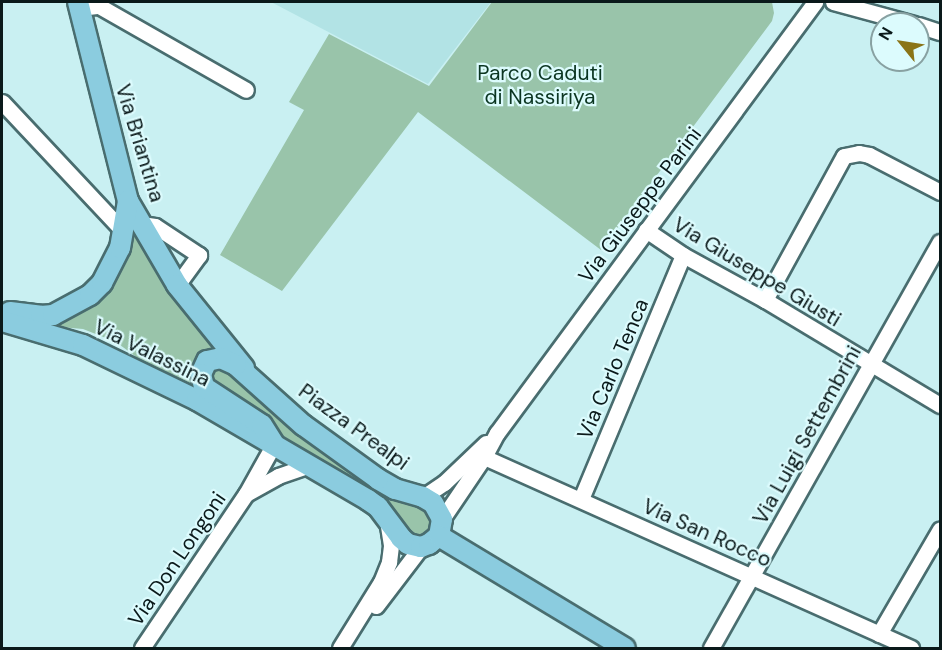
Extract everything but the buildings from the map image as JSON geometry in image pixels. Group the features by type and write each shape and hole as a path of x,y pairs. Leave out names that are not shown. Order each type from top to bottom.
{"main road":[{"name":"Via Briantina","path":"85,5 128,201"},
{"name":"Via Valassina","path":"2,311 41,316 53,315 90,295 111,268 132,227 128,201"},
{"name":"Via Briantina","path":"132,227 177,285 240,359 247,373"},
{"name":"Via Valassina","path":"2,321 82,345 145,374 274,444"},
{"name":"Piazza Prealpi","path":"421,547 401,538 387,516 368,500 274,444 262,425 209,392 201,380 203,367 214,358 227,360 247,373 303,425 378,479 395,489 423,496"},
{"path":"423,496 433,503 441,527 626,648"},
{"path":"421,547 441,527"}],"street":[{"name":"Via Giuseppe Parini","path":"441,527 497,433 815,2"},
{"path":"833,2 870,12"},
{"path":"85,5 246,90"},
{"path":"2,102 132,227 155,226 199,255 177,285"},
{"path":"765,300 844,156 869,154 940,192"},
{"name":"Via Giuseppe Giusti","path":"646,230 683,255 765,300 940,405"},
{"name":"Via Luigi Settembrini","path":"711,648 940,242"},
{"name":"Via Carlo Tenca","path":"581,499 683,255"},
{"name":"Via Giuseppe Parini","path":"423,496 444,483 497,433"},
{"name":"Via Don Longoni","path":"142,648 246,494 274,444"},
{"name":"Via San Rocco","path":"484,457 911,648"},
{"name":"Via Don Longoni","path":"246,494 278,476 310,465"},
{"path":"342,648 381,582 389,562 391,545 387,516"},
{"path":"879,634 940,529"},
{"path":"342,648 421,547"}],"shaded area":[{"path":"271,2 491,2 428,84"}],"green space":[{"name":"Parco Caduti di Nassiriya","path":"492,2 772,2 774,13 772,21 601,250 418,112 282,291 220,255 304,110 289,102 329,34 429,86"},
{"path":"132,219 219,345 198,391 146,368 135,356 116,342 83,329 49,326 49,323 66,319 82,311 108,287 125,262"},
{"path":"220,363 421,501 437,527 421,542 293,449 272,426 212,388 206,375"}]}
